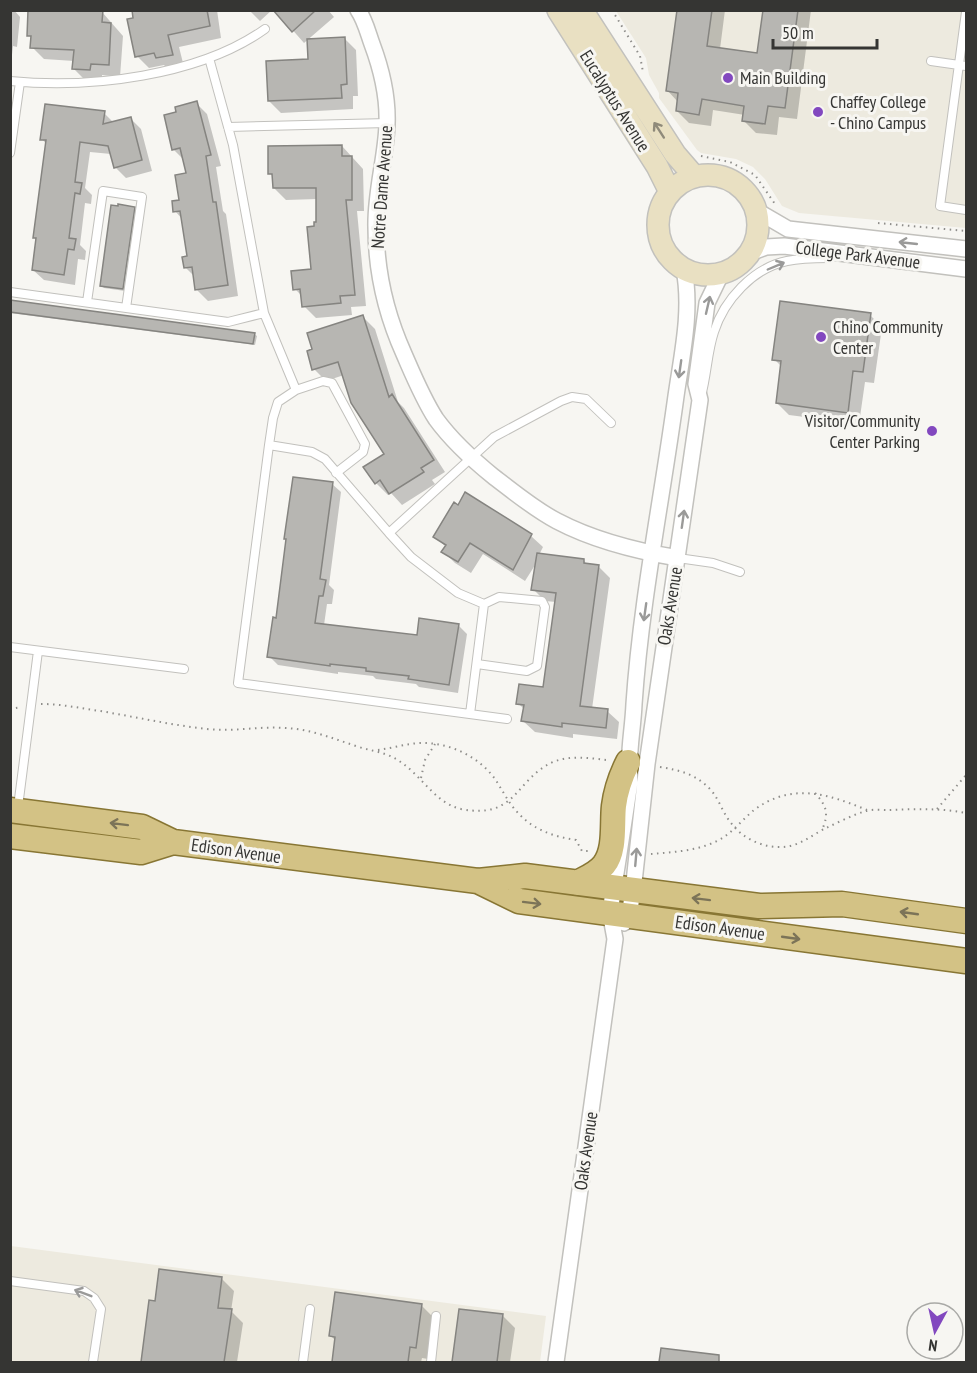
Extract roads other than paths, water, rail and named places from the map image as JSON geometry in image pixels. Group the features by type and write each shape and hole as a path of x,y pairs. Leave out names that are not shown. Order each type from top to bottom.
{"main road":[{"path":"577,883 598,871 605,864 610,852 614,804 619,781 637,763"},
{"name":"Edison Avenue","path":"14,810 142,827 173,842 478,881 525,876 759,906 842,904 966,921"},
{"name":"Edison Avenue","path":"10,836 141,852 173,842"},
{"name":"Edison Avenue","path":"478,881 519,901 966,961"}],"street":[{"name":"Notre Dame Avenue","path":"358,10 375,51 383,83 388,123 378,190 376,226 379,279 397,338 421,393 437,420 470,458 524,500 557,521 621,547 678,558"},
{"name":"Eucalyptus Avenue","path":"558,10 657,166 670,192"},
{"name":"Eucalyptus Avenue","path":"582,10 675,154 694,176"},
{"path":"710,174 725,177 739,185 767,209 759,226 757,240 750,253 732,269 721,274 696,274 684,269 672,260 659,234 658,219 662,205 670,192 694,176 710,174"},
{"name":"College Park Avenue","path":"767,209 788,229 966,249"},
{"name":"College Park Avenue","path":"750,253 766,247 784,246 966,269"},
{"name":"Oaks Avenue","path":"637,763 633,730 636,677 688,302 684,269"},
{"name":"Oaks Avenue","path":"556,1362 620,914 630,782 637,763 678,558 700,400 696,384 707,303 721,274"}],"lane":[{"path":"966,12 963,66 940,207 966,210"},
{"path":"10,81 85,83 122,79 208,58 249,41 266,29"},
{"path":"208,58 228,127 264,314 296,390"},
{"path":"931,61 963,66"},
{"path":"10,153 20,82"},
{"path":"228,127 388,123"},
{"path":"87,302 103,191 142,197 126,308"},
{"path":"700,400 714,331 724,309 740,288 763,271 784,261 806,258 831,258 881,265 908,261"},
{"path":"10,292 228,322 264,314"},
{"path":"336,473 363,452 364,444 332,383 322,381 296,390 278,402 273,418 238,683 507,719"},
{"path":"390,533 494,437 572,397 586,399 611,423"},
{"path":"269,444 312,452 325,459 411,557 458,593 484,604 499,597 542,601 545,607 537,666 527,671 477,664"},
{"path":"678,558 713,563 740,572"},
{"path":"470,714 484,604"},
{"path":"10,647 184,669"},
{"path":"14,810 38,651"},
{"path":"10,1281 84,1291 94,1298 101,1309 93,1362"},
{"path":"303,1362 310,1309"},
{"path":"431,1362 436,1316"}],"place":[{"name":"Main Building","path":"728,78"},
{"name":"Chaffey College - Chino Campus","path":"818,112"},
{"name":"Chino Community Center","path":"821,337"},
{"name":"Visitor/Community Center Parking","path":"932,431"}]}
